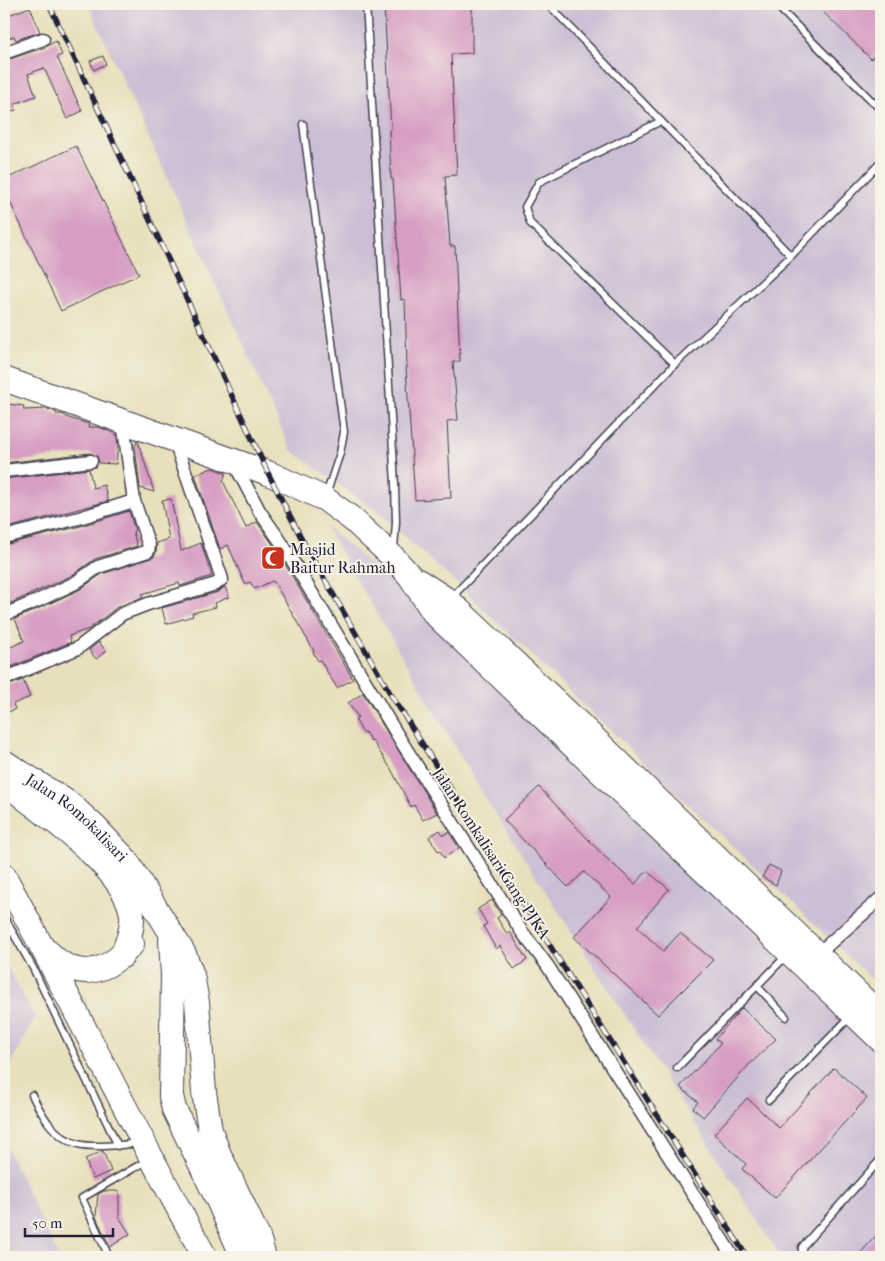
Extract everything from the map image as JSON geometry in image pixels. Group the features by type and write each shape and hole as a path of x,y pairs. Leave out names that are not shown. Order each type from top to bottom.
{"highway":[{"path":"4,380 268,473 325,499 352,519 804,953 867,1010 881,1040"},
{"name":"Jalan Romokalisari","path":"4,762 70,804 126,860 184,954 192,975 196,1002 204,1092 210,1130 218,1152 258,1238 264,1257"},
{"path":"4,782 93,853 115,879 129,902 132,917 131,930 122,956"},
{"path":"4,876 205,1257"},
{"path":"42,945 59,962 72,969 91,970 108,966 122,956 132,944 139,928 142,902 141,882"},
{"path":"169,930 173,975 171,1096 174,1109 243,1257"}],"street":[{"path":"4,53 43,38"},
{"path":"4,615 75,583 98,567 148,550 149,546 134,502 123,422"},
{"path":"4,679 78,648 122,614 148,604 216,584 222,579 174,439"},
{"path":"4,471 91,461"},
{"name":"Jalan Romkalisari Gang PJKA","path":"233,461 260,512 401,741 522,932 553,973 733,1257"},
{"path":"4,536 79,518 134,502"},
{"path":"804,953 881,898"}],"lane":[{"path":"366,4 395,484 396,522 394,558"},
{"path":"548,4 792,256"},
{"path":"775,4 881,110"},
{"path":"661,121 539,182 525,206 530,223 675,364"},
{"path":"303,124 344,432 340,453 325,499"},
{"path":"442,607 675,364 792,256 881,162"},
{"path":"4,917 33,968 118,1146"},
{"path":"677,1068 757,986 804,953"},
{"path":"757,986 786,1017"},
{"path":"769,1100 867,1010"},
{"path":"32,1095 43,1117 59,1134 78,1144 118,1146 148,1151"},
{"path":"109,1257 82,1198 148,1151"},
{"path":"805,1257 802,1247 881,1159"}],"shaded area":[{"path":"88,4 881,4 881,988 457,584 380,514 291,450"},
{"path":"325,525 411,600 881,1051 881,1257 781,1257 484,796"},
{"path":"4,961 35,1017 4,1076"},
{"path":"4,1142 59,1257 4,1257"}],"building":[{"path":"384,4 472,4 472,53 451,54 457,175 445,176 450,246 455,246 460,361 453,362 458,420 447,421 451,498 415,500 406,368 405,299 401,300 393,179 391,179 389,130 391,129"},
{"path":"815,4 881,4 881,48 871,59"},
{"path":"30,7 40,32 16,40 14,36 4,40 4,21 8,20 6,16"},
{"path":"56,41 62,55 57,57 82,111 67,119 44,68 28,74 36,96 14,104 16,110 4,114 4,61 46,47"},
{"path":"103,56 106,64 94,70 90,61"},
{"path":"76,146 139,274 61,311 4,189 4,180"},
{"path":"7,404 24,406 23,410 48,409 56,412 56,414 62,414 89,424 88,427 99,427 116,434 118,444 116,464 99,463 97,456 90,453 4,463 4,426"},
{"path":"137,441 154,492 140,488 135,446"},
{"path":"212,468 226,473 223,481 246,528 257,522 276,549 353,679 337,688 320,660 318,661 274,582 272,581 255,589 250,582 245,584 228,545 220,549 195,475"},
{"path":"89,469 93,488 104,485 108,501 4,529 4,479"},
{"path":"171,499 181,551 201,543 212,576 180,586 179,583 142,594 143,597 117,607 89,629 69,636 71,642 4,670 4,650 24,641 15,619 79,590 102,574 154,557 157,543 169,539 162,500"},
{"path":"129,511 137,546 95,559 71,576 4,606 4,545 81,526"},
{"path":"225,587 229,597 215,603 216,607 192,613 193,616 166,624 162,608 218,592"},
{"path":"99,642 106,651 96,659 89,650"},
{"path":"23,680 30,697 13,704 15,709 4,714 4,687"},
{"path":"363,693 437,813 423,820 414,805 411,807 391,769 372,740 365,732 363,733 355,719 358,717 348,703"},
{"path":"539,787 603,855 635,884 647,871 669,889 637,927 663,951 680,933 713,960 658,1015 574,937 611,897 584,872 568,887 504,820"},
{"path":"440,830 443,835 449,832 459,848 444,858 429,837"},
{"path":"769,865 781,871 776,885 762,877"},
{"path":"492,900 501,915 497,918 507,934 510,932 527,960 514,969 500,946 496,949 483,926 487,924 478,909"},
{"path":"742,1008 776,1039 748,1066 703,1117 693,1108 698,1102 680,1087 721,1043 715,1039"},
{"path":"834,1068 867,1098 775,1198 742,1169 746,1164 714,1134 747,1098 779,1128"},
{"path":"103,1151 111,1171 93,1179 85,1159"},
{"path":"104,1191 119,1191 119,1217 130,1234 110,1247 96,1217 98,1194"},
{"path":"881,1230 881,1257 857,1257"}],"railway":[{"path":"49,4 268,473 305,545 390,693 747,1257"}],"place":[{"name":"Masjid Baitur Rahmah","path":"273,558"}]}
